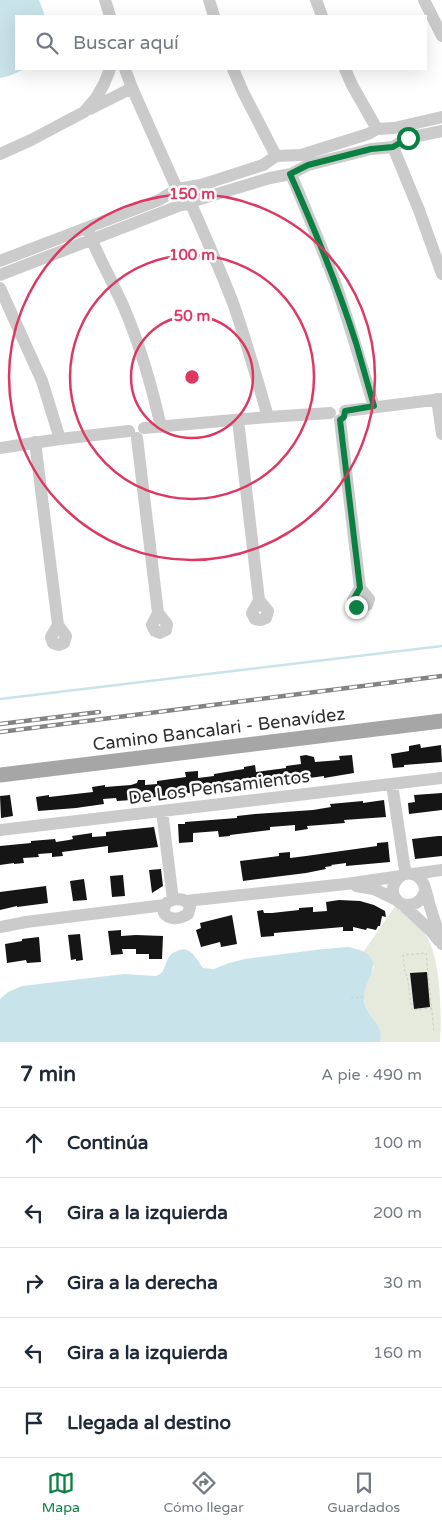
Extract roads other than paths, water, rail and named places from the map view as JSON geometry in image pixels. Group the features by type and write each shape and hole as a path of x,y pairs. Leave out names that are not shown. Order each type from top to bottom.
{"main road":[{"name":"Camino Bancalari - Benavídez","path":"0,775 442,721"}],"street":[{"path":"105,0 110,15"},
{"path":"209,0 214,15"},
{"path":"316,0 322,15"},
{"path":"424,0 442,34"},
{"path":"84,112 96,98 110,70"},
{"path":"125,70 174,191 172,198 190,199 263,165 273,158 301,155 373,131 442,117"},
{"path":"233,70 273,158 270,166 275,177"},
{"path":"344,70 373,131 371,143 379,148"},
{"path":"0,154 132,88"},
{"path":"394,128 400,136 396,145 442,274"},
{"path":"0,261 89,234 190,199 294,172 308,165 396,145 408,138 442,131"},
{"path":"292,156 299,166 294,172"},
{"path":"294,172 336,284 356,343 374,406"},
{"path":"174,191 190,199 233,303 268,417"},
{"path":"0,275 89,234 174,191"},
{"path":"89,234 135,336 154,396 161,427"},
{"path":"0,288 42,381 60,439"},
{"path":"0,448 60,439 136,432 161,427 268,417 338,414 374,406 440,399 442,434"},
{"path":"338,414 360,588"},
{"path":"238,420 259,600"},
{"path":"136,432 158,613"},
{"path":"35,442 58,625"},
{"name":"De Los Pensamientos","path":"0,830 442,778"},
{"path":"392,784 407,875"},
{"path":"162,811 175,902"},
{"path":"0,927 26,922 131,910 175,902 346,884 442,871"},
{"path":"346,884 374,890 407,905 417,903 424,896 425,889 436,875 442,871"},
{"path":"407,875 420,878 442,945 431,931 395,897 393,888 395,883 407,875"},
{"path":"131,910 178,918 219,898"},
{"path":"175,902 190,906 187,914"},
{"path":"171,918 164,913 175,902"}],"water":[{"path":"0,0 39,0 45,15 15,15 15,70 23,70 0,78"},
{"path":"349,947 365,952 372,960 373,968 365,989 364,1000 365,1006 380,1030 380,1042 0,1042 0,999 8,992 22,986 124,974 156,976 163,971 171,954 183,949 193,954 203,968 214,969 245,959"}],"waterway":[{"path":"0,699 442,646"}],"railway":[{"path":"0,732 442,676"},
{"path":"0,724 99,712"}]}
